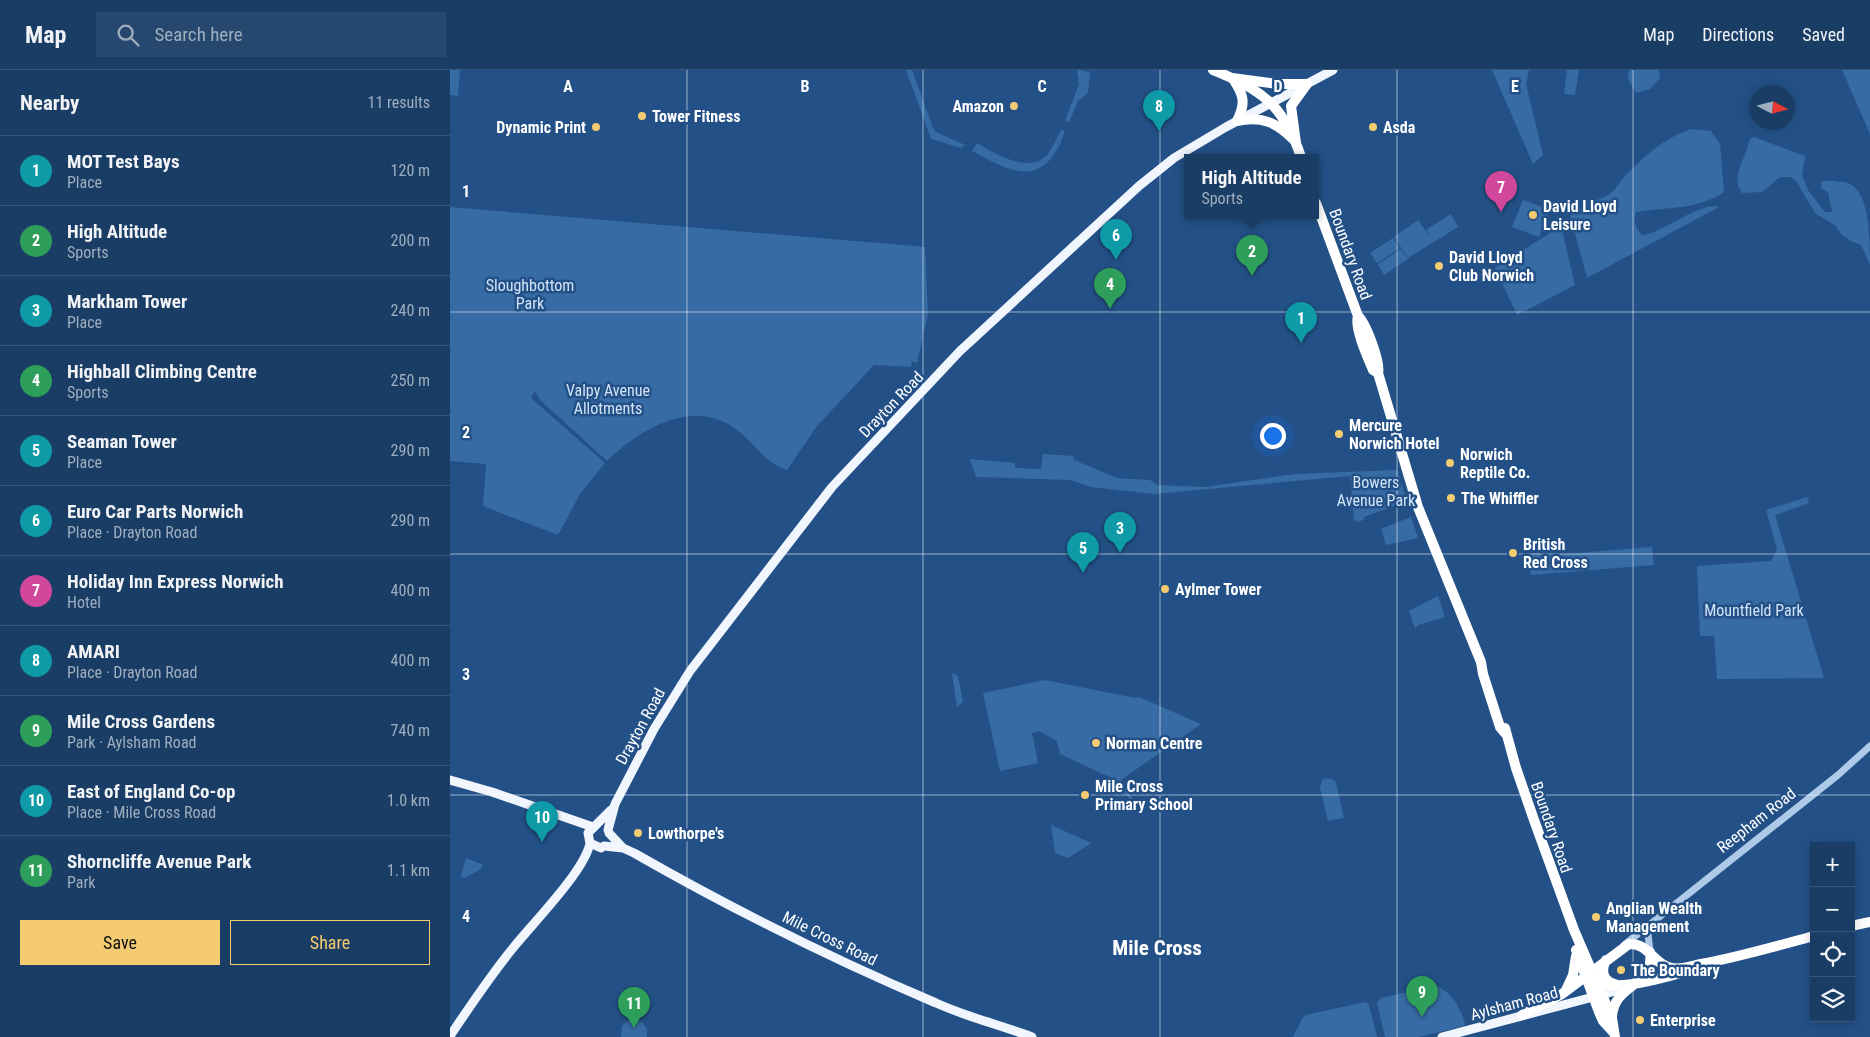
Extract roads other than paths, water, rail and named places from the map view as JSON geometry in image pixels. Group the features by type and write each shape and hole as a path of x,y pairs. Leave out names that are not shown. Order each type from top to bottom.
{"highway":[{"path":"1212,70 1232,78 1271,104 1287,121 1300,154"},
{"path":"1232,78 1278,84 1307,84"},
{"path":"1232,78 1241,91 1244,102 1237,121"},
{"path":"1296,143 1292,106 1307,84"},
{"path":"1237,121 1252,118 1274,123 1296,143"},
{"name":"Boundary Road","path":"1319,211 1358,316 1362,320 1380,367 1378,373 1414,488 1418,507 1429,530 1481,662 1489,672 1497,694 1505,733 1594,987"},
{"path":"1855,925 1870,922"},
{"name":"Boundary Road","path":"1574,930 1576,953 1594,987"},
{"name":"Boundary Road","path":"1574,930 1591,957 1601,961 1606,960"},
{"path":"1522,1015 1577,991 1594,987 1624,986 1695,970 1719,961 1810,937"},
{"path":"1622,947 1636,944 1650,952 1664,965 1673,968 1719,961"},
{"name":"Reepham Road","path":"1546,1004 1562,994 1594,987 1606,960 1622,947"},
{"name":"Reepham Road","path":"1640,982 1651,966 1650,952"},
{"path":"1562,994 1573,975 1576,953"},
{"path":"1606,960 1602,970 1606,979 1610,983 1624,986"},
{"path":"1614,1034 1612,1018 1615,1001 1624,986"},
{"path":"1594,987 1612,1018"},
{"path":"1594,987 1614,1034"}],"main road":[{"name":"Drayton Road","path":"450,1036 505,958 544,912 585,858 603,847 610,838 608,831 615,804 654,729 681,683 832,487 960,352 1139,186 1174,158 1237,121 1333,70"},
{"path":"450,780 505,796 573,821 608,831"},
{"name":"Drayton Road","path":"585,858 589,841 588,833 615,804"},
{"path":"573,821 589,841 603,847"},
{"name":"Mile Cross Road","path":"608,831 623,848 734,908 937,1004 1032,1037"},
{"name":"Mile Cross Road","path":"603,847 623,848"},
{"name":"Aylsham Road","path":"1442,1037 1522,1015 1594,987"}],"street":[{"name":"Reepham Road","path":"1622,947 1838,775 1870,746"},
{"name":"Reepham Road","path":"1650,952 1648,934 1650,928 1660,916"}],"place":[{"name":"Amazon","path":"1014,106"},
{"name":"Tower Fitness","path":"642,116"},
{"name":"Dynamic Print","path":"596,127"},
{"name":"Asda","path":"1373,127"},
{"name":"AMARI","path":"1159,131"},
{"name":"Holiday Inn Express Norwich","path":"1501,212"},
{"name":"David Lloyd Leisure","path":"1533,215"},
{"name":"Euro Car Parts Norwich","path":"1116,260"},
{"name":"David Lloyd Club Norwich","path":"1439,266"},
{"name":"High Altitude","path":"1252,276"},
{"name":"Highball Climbing Centre","path":"1110,309"},
{"name":"MOT Test Bays","path":"1301,343"},
{"name":"Mercure Norwich Hotel","path":"1339,434"},
{"name":"Norwich Reptile Co.","path":"1450,463"},
{"name":"The Whiffler","path":"1451,498"},
{"name":"Markham Tower","path":"1120,553"},
{"name":"British Red Cross","path":"1513,553"},
{"name":"Seaman Tower","path":"1083,573"},
{"name":"Aylmer Tower","path":"1165,589"},
{"name":"Norman Centre","path":"1096,743"},
{"name":"Mile Cross Primary School","path":"1085,795"},
{"name":"Lowthorpe's","path":"638,833"},
{"name":"East of England Co-op","path":"542,842"},
{"name":"Anglian Wealth Management","path":"1596,917"},
{"name":"The Boundary","path":"1621,970"},
{"name":"Mile Cross Gardens","path":"1422,1017"},
{"name":"Enterprise","path":"1640,1020"},
{"name":"Shorncliffe Avenue Park","path":"634,1028"}],"district":[{"name":"Mile Cross","path":"1157,948"}],"park label":[{"name":"Sloughbottom Park","path":"530,294"},
{"name":"Valpy Avenue Allotments","path":"608,399"},
{"name":"Bowers Avenue Park","path":"1376,491"},
{"name":"Mountfield Park","path":"1754,610"}]}
